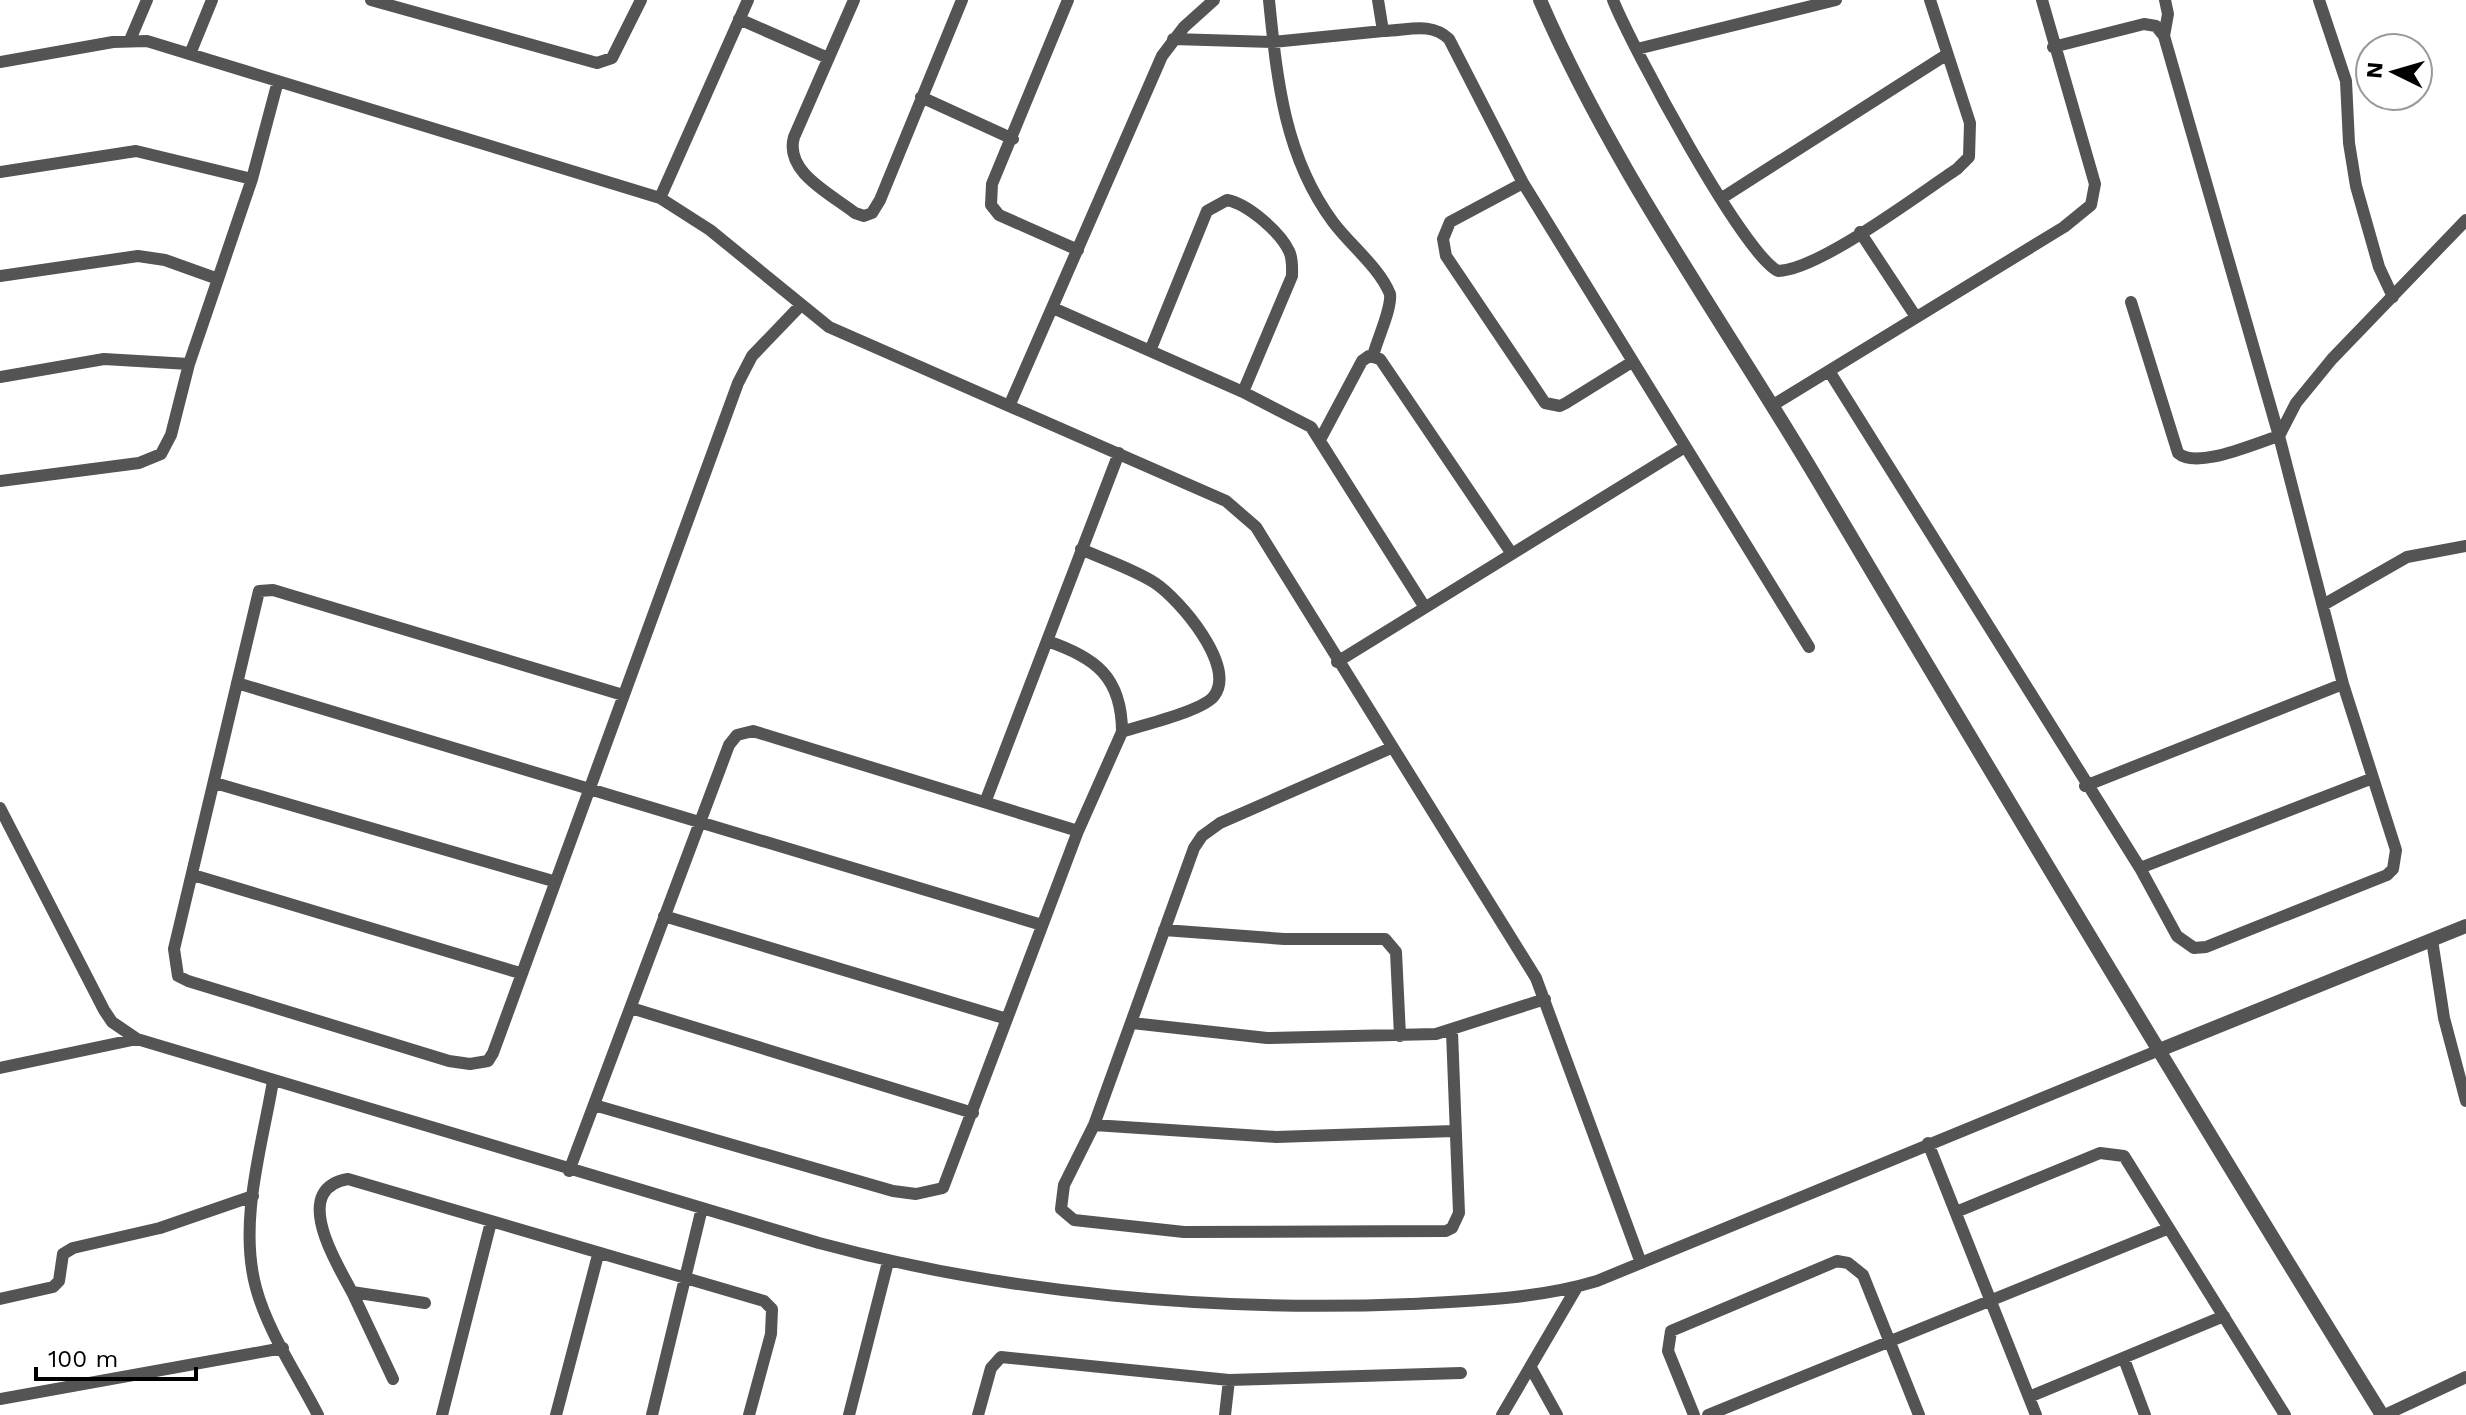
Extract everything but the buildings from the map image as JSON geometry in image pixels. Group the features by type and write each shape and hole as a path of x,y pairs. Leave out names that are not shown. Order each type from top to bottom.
{"street":[{"path":"130,40 147,0"},
{"path":"190,54 212,0"},
{"path":"371,0 597,63 612,58 641,0"},
{"path":"660,198 748,0"},
{"path":"854,0 794,137 792,159 799,169 860,216 872,213 880,200 962,0"},
{"path":"1068,0 992,184 990,199 994,210 1078,250"},
{"path":"1010,404 1173,39 1214,0"},
{"path":"1269,0 1280,96 1298,161 1332,221 1390,294 1390,305 1379,329 1373,356"},
{"path":"1378,0 1383,31"},
{"path":"1540,0 1604,129 1773,405 2157,1051 2383,1415 2466,1377"},
{"path":"1613,0 1672,116 1757,252 1778,271 1801,266 1860,232 1957,169 1971,153 1970,123 1930,0"},
{"path":"1637,49 1836,0"},
{"path":"1773,405 2064,227 2091,205 2095,184 2053,47 2042,0"},
{"path":"2164,36 2168,14 2165,0"},
{"path":"2319,0 2346,81 2349,143 2356,186 2379,267 2393,297"},
{"path":"739,19 828,58"},
{"path":"1829,371 2085,786 2140,868 2177,936 2194,948 2206,947 2387,875 2393,869 2396,850 2343,684 2279,436 2164,36 2156,26 2144,24 2053,47"},
{"path":"1173,39 1273,42 1428,27 1441,31 1449,39 1523,183 1809,647"},
{"path":"0,62 130,40 190,54 660,198 710,230 800,306 841,334 1010,404 1226,501 1256,527 1536,978 1641,1263"},
{"path":"1722,198 1946,55"},
{"path":"0,481 139,463 161,454 171,435 189,364 252,179 278,81"},
{"path":"921,97 1013,139"},
{"path":"0,172 136,151 252,179"},
{"path":"1523,183 1450,222 1443,239 1446,256 1545,403 1560,406 1632,362"},
{"path":"1150,351 1207,211 1227,200 1243,205 1280,239 1290,252 1292,265 1292,276 1243,392"},
{"path":"2131,302 2180,456 2191,460 2207,458 2279,436 2288,415 2309,385 2466,220"},
{"path":"1860,232 1916,317"},
{"path":"0,276 138,256 165,260 218,279"},
{"path":"623,695 268,589 257,595 174,949 178,976 449,1061 470,1064 488,1061 553,881 590,790 738,383 752,356 800,306"},
{"path":"1053,308 1299,419 1321,438 1424,606"},
{"path":"1321,438 1362,361 1373,356"},
{"path":"1373,356 1389,369 1512,554"},
{"path":"0,377 104,359 189,364"},
{"path":"1337,662 1685,447"},
{"path":"986,800 1119,453"},
{"path":"2323,605 2407,557 2466,546"},
{"path":"1081,549 1163,589 1182,608 1218,664 1219,684 1214,698 1122,732"},
{"path":"594,1105 893,1191 916,1194 943,1188 1078,831 1122,732 1117,696 1109,678 1092,660 1047,641"},
{"path":"237,683 1042,925"},
{"path":"2085,786 2343,684"},
{"path":"569,1171 729,745 737,735 747,731 986,800 1078,831"},
{"path":"1391,748 1209,830 1194,848 1094,1125 1064,1185 1061,1209 1074,1220 1184,1232 1446,1231 1452,1228 1459,1213 1452,1032"},
{"path":"2140,868 2373,778"},
{"path":"215,783 553,881"},
{"path":"0,808 104,1010 112,1022 137,1039 569,1171 888,1262 1063,1290 1310,1308 1459,1302 1556,1293 1577,1287 2466,926"},
{"path":"193,875 520,973"},
{"path":"664,916 1007,1019"},
{"path":"1164,930 1284,939 1385,939 1394,945 1396,952 1400,1036"},
{"path":"2432,940 2444,1018 2466,1101"},
{"path":"1132,1023 1267,1038 1400,1036 1452,1032 1545,999"},
{"path":"631,1008 973,1113"},
{"path":"0,1068 137,1039"},
{"path":"273,1081 250,1231 256,1289 318,1415"},
{"path":"1094,1125 1276,1137 1454,1131"},
{"path":"1928,1143 2036,1415"},
{"path":"1956,1212 2109,1152 2129,1160 2167,1229 2285,1415"},
{"path":"393,1379 323,1235 322,1203 333,1182 348,1179 598,1255 748,1294 764,1301 772,1309 771,1334 749,1415"},
{"path":"0,1299 53,1287 59,1281 63,1254 73,1248 160,1228 253,1196"},
{"path":"652,1415 702,1208"},
{"path":"442,1415 491,1222"},
{"path":"1708,1415 1992,1303 2167,1229"},
{"path":"556,1415 598,1255"},
{"path":"1694,1415 1668,1351 1671,1331 1823,1264 1837,1261 1848,1263 1863,1275 1919,1415"},
{"path":"849,1415 888,1262"},
{"path":"1502,1415 1577,1287"},
{"path":"352,1292 425,1303"},
{"path":"2029,1397 2224,1316"},
{"path":"0,1399 283,1348"},
{"path":"978,1415 991,1368 1001,1357 1229,1380 1461,1373"},
{"path":"2124,1359 2145,1415"},
{"path":"1531,1368 1557,1415"},
{"path":"1225,1415 1229,1380"}]}
